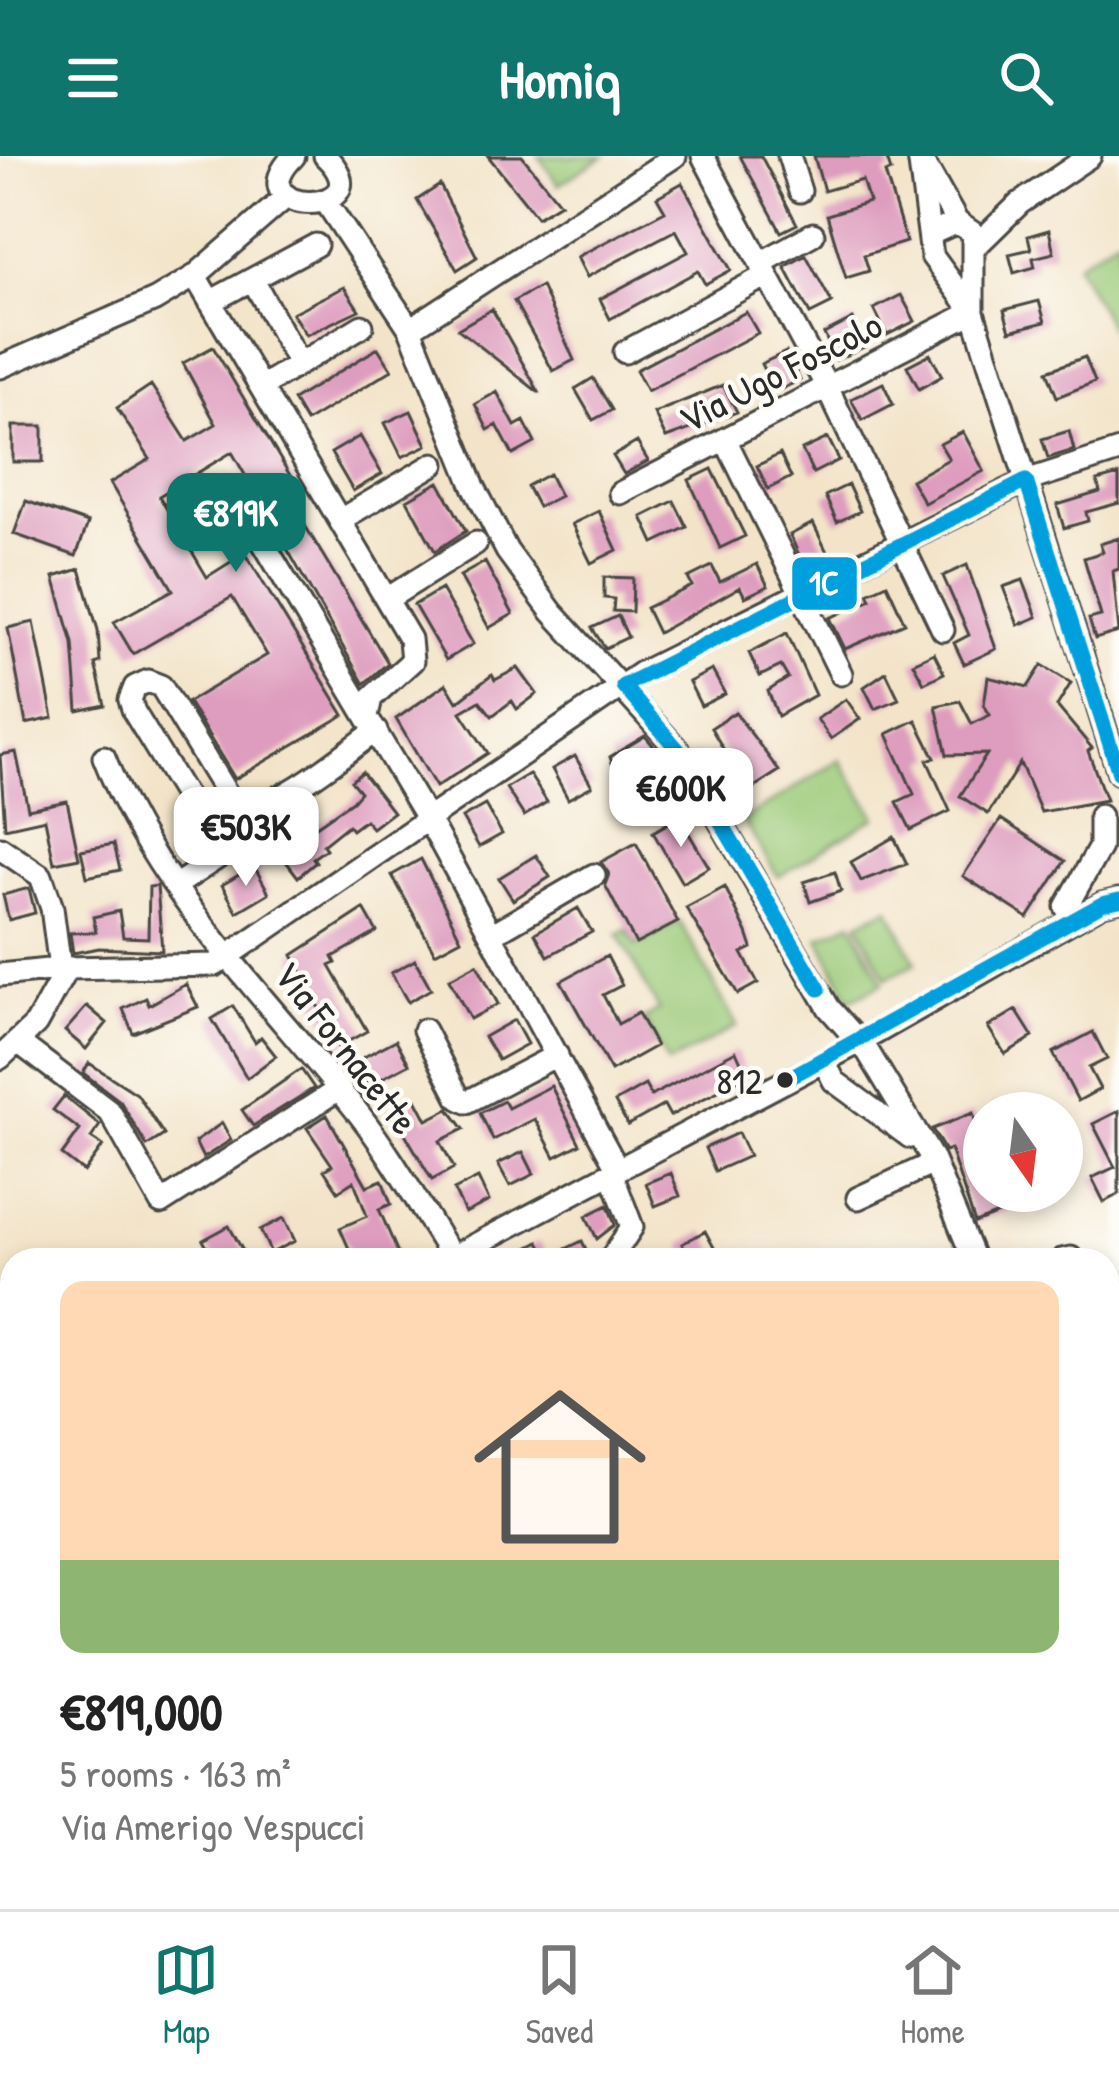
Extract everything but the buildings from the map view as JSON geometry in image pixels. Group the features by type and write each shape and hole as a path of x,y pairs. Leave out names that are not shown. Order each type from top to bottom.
{"street":[{"path":"410,329 675,156"},
{"path":"704,156 827,387 943,630"},
{"path":"789,156 800,191"},
{"path":"933,233 1019,203 1090,156"},
{"path":"288,158 282,178 287,196 310,207 326,202 338,178 332,158"},
{"path":"920,158 975,252 973,312"},
{"path":"920,158 933,233 932,256 973,312 1119,773"},
{"path":"0,367 155,300 195,276 287,196"},
{"path":"326,202 410,329 474,487 507,551 552,612 679,751 830,1008 860,1042 932,1158 969,1248"},
{"path":"943,268 963,268 1019,203"},
{"path":"626,352 813,234"},
{"path":"211,302 316,245"},
{"path":"195,276 410,639 412,661 371,698 372,723"},
{"path":"254,280 299,364"},
{"name":"Via Ugo Foscolo","path":"620,493 973,312"},
{"path":"261,387 362,326"},
{"path":"725,439 841,674"},
{"path":"104,757 115,785 231,958 623,686 1026,482 1119,452"},
{"path":"340,520 434,464"},
{"path":"257,534 372,723 557,1055 614,1170 632,1227 618,1248"},
{"path":"387,599 476,543"},
{"path":"178,884 232,848 238,805 161,686 148,681 135,687 132,706 195,812 204,816 238,805 270,805 372,723"},
{"path":"1073,920 1066,907 1100,848 1100,816"},
{"path":"0,848 41,876 64,968 36,1024 9,1050 110,1112 161,1203 339,1089"},
{"path":"490,935 594,874"},
{"path":"471,1248 860,1042 1073,920 1119,900"},
{"name":"Via Fornacette","path":"0,975 64,968 198,968 231,958 339,1089 446,1248"},
{"path":"830,1008 824,1061 834,1081 890,1118 932,1158"},
{"path":"424,1030 459,1098 467,1102 557,1055"},
{"path":"859,1198 925,1167 932,1158"}],"green space":[{"path":"539,156 604,156 558,185"},
{"path":"1119,236 1119,344 1076,264"},
{"path":"840,760 876,817 778,877 743,820"},
{"path":"889,908 916,963 886,978 858,923"},
{"path":"680,922 737,1026 668,1064 644,1019 659,1010 618,934 627,930 636,946"},
{"path":"852,922 883,983 850,1000 819,938"}],"transit line":[{"name":"1C","path":"1026,481 1119,773"},
{"name":"1C","path":"623,686 1026,481"},
{"name":"1C","path":"623,686 679,751 819,989"},
{"name":"1C","path":"785,1080 1102,904 1119,900"}],"place":[{"name":"812","path":"785,1080"}]}
